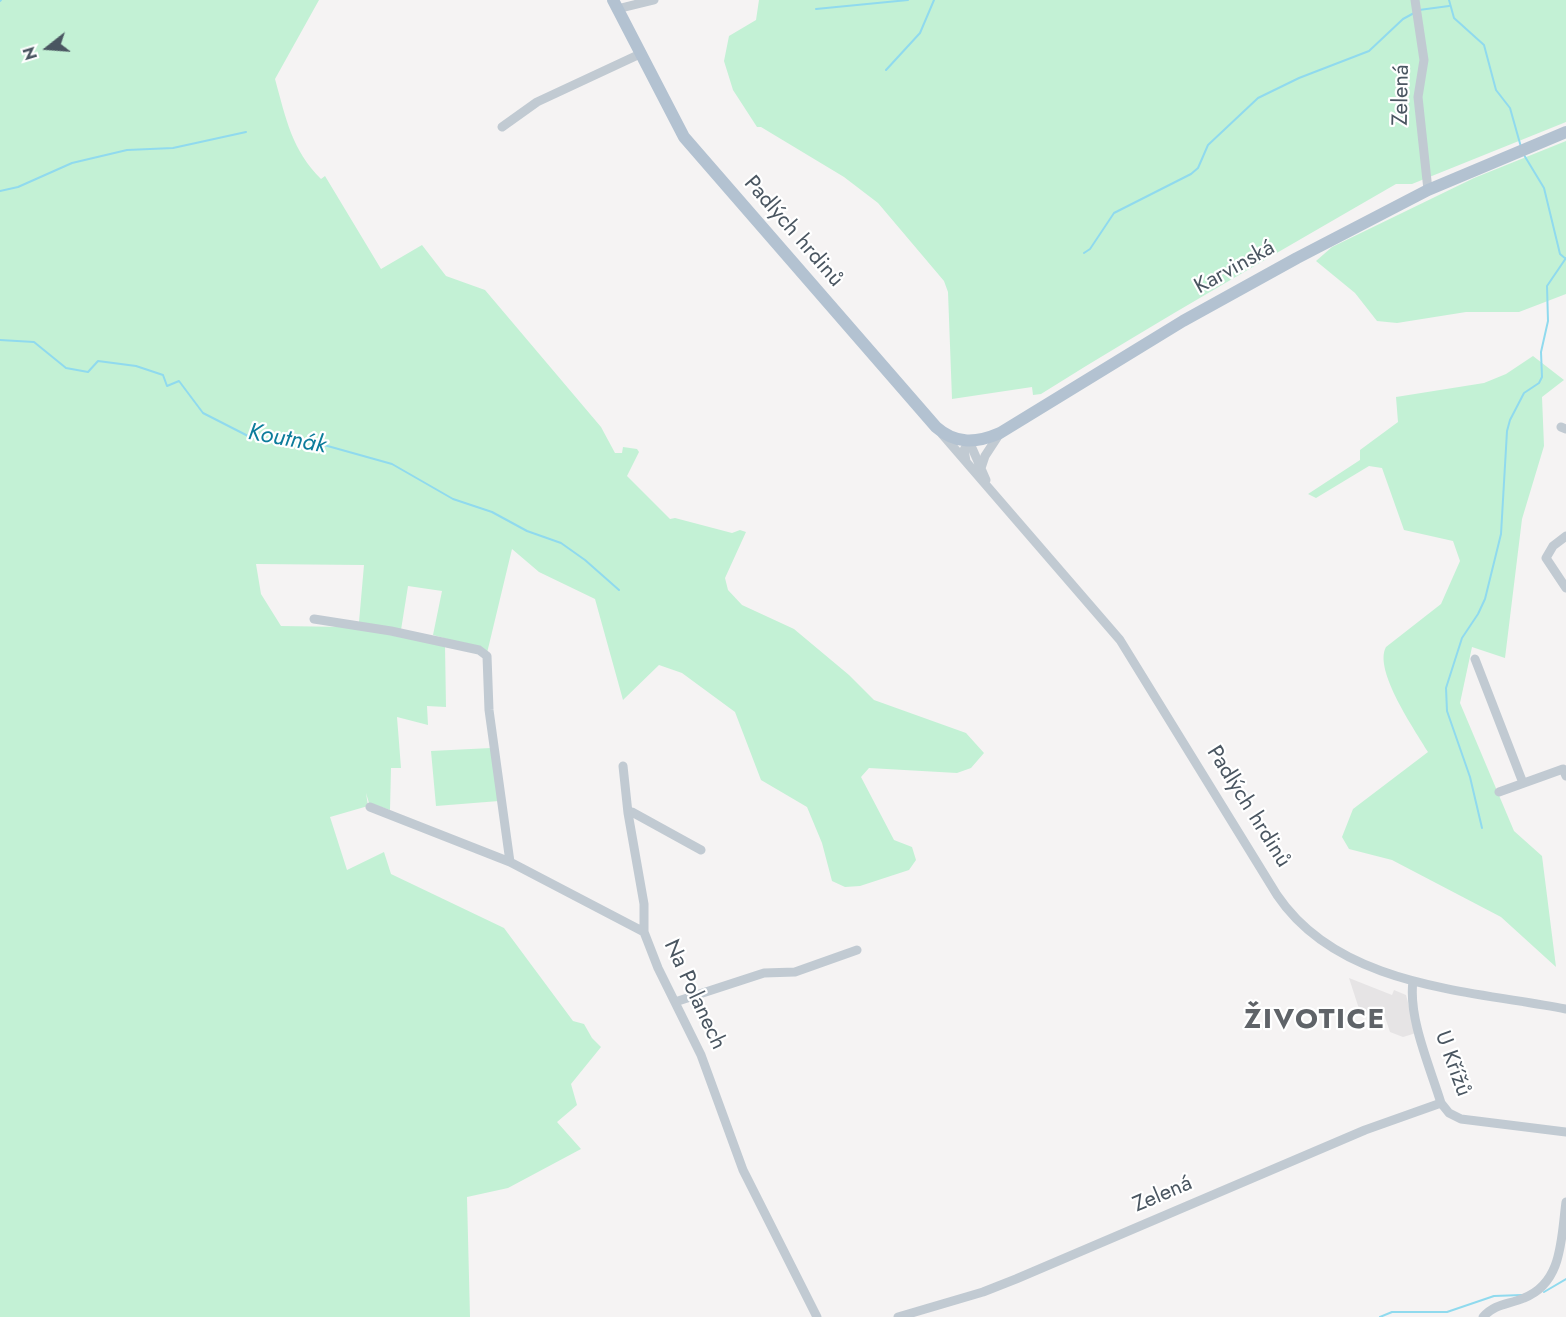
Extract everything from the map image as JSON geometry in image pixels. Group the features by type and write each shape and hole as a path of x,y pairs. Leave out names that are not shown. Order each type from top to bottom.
{"main road":[{"name":"Padlých hrdinů","path":"615,4 684,137 936,427"},
{"name":"Karvinská","path":"969,441 1000,433 1227,296 1428,190 1566,132"},
{"path":"936,427 950,438 969,441"}],"street":[{"name":"Padlých hrdinů","path":"615,4 654,0"},
{"name":"Zelená","path":"1415,0 1424,60 1418,97 1428,190"},
{"path":"502,127 537,102 640,54"},
{"name":"Padlých hrdinů","path":"936,427 1120,640 1290,915 1314,936 1335,948 1413,981 1566,1009"},
{"path":"981,468 985,456 1000,433"},
{"name":"Padlých hrdinů","path":"969,441 989,488"},
{"path":"966,463 964,450 969,441"},
{"path":"1566,536 1553,546 1546,558 1566,588"},
{"path":"314,619 391,631 479,650 487,656 489,710 510,861"},
{"path":"1475,659 1523,783"},
{"path":"623,766 628,813 644,904 644,932"},
{"path":"1499,792 1563,769 1566,776"},
{"name":"Na Polanech","path":"370,807 510,861 644,932 701,1055 743,1170 818,1317"},
{"path":"628,813 632,812 701,850"},
{"path":"675,1002 764,973 795,972 857,950"},
{"name":"U Křížů","path":"1413,981 1412,1002 1441,1103 1449,1113 1461,1119 1566,1132"},
{"name":"Zelená","path":"898,1317 994,1288 1365,1131 1441,1103"},
{"path":"1483,1317 1499,1304 1521,1299 1536,1292 1551,1277 1558,1260 1566,1202"}],"shaded area":[{"path":"1349,978 1392,995 1394,990 1406,995 1416,1033 1403,1037 1390,1032 1384,1014 1361,1015"}],"green space":[{"path":"0,0 319,0 275,79 291,133 303,157 321,179 325,176 381,269 422,245 446,276 485,290 601,427 615,453 622,453 623,447 637,449 639,452 627,476 670,519 675,518 732,533 740,530 746,532 725,578 728,590 742,605 794,629 849,675 874,700 966,733 984,753 971,768 957,773 869,768 861,777 894,840 912,847 916,860 909,870 860,886 845,887 832,881 822,843 807,807 761,780 735,712 682,673 659,665 623,700 595,599 539,572 512,549 487,653 479,648 433,635 442,591 408,586 401,630 359,622 364,565 256,564 261,594 281,626 347,627 445,645 446,707 427,706 428,725 397,717 401,768 391,768 390,810 369,803 366,793 368,806 330,817 347,870 384,852 391,874 504,928 573,1021 584,1024 592,1038 601,1047 571,1084 577,1105 557,1122 581,1149 508,1188 467,1197 470,1317 0,1317"},
{"path":"759,0 1566,0 1566,122 1412,184 1396,184 1174,313 1041,394 1033,395 1032,387 952,399 948,292 944,281 878,203 844,177 761,127 757,127 733,90 724,61 729,36 756,20"},
{"path":"1566,141 1566,294 1519,312 1466,312 1397,323 1377,321 1355,293 1316,261 1332,247 1474,178"},
{"path":"1533,356 1564,380 1542,397 1544,446 1522,519 1505,658 1472,647 1460,703 1514,831 1542,856 1556,967 1501,917 1392,860 1349,849 1342,837 1353,809 1428,752 1390,685 1384,657 1386,647 1441,604 1460,561 1453,541 1404,530 1382,468 1369,466 1316,498 1308,494 1360,460 1360,450 1398,422 1396,397 1484,383 1506,374"},
{"path":"491,748 499,801 436,806 431,751"}],"waterway":[{"path":"816,9 908,0"},
{"path":"886,70 920,33 934,0"},
{"path":"1449,0 1454,18 1484,45 1496,90 1510,108 1521,147"},
{"path":"1419,10 1449,6"},
{"path":"1084,253 1090,249 1114,213 1191,174 1198,168 1208,145 1258,98 1299,78 1369,51 1403,19 1414,13"},
{"path":"0,191 18,187 72,163 127,150 173,148 246,132"},
{"path":"1524,155 1544,188 1560,254 1566,259"},
{"path":"1482,828 1470,777 1447,711 1446,688 1462,638 1485,599 1501,534 1507,431 1524,393 1539,383 1542,377 1541,352 1548,321 1547,286 1566,258"},
{"name":"Koutnák","path":"0,340 34,342 66,368 88,372 98,361 136,366 163,375 167,386 179,381 203,413 250,437 267,440 299,438 392,464 453,499 492,512 527,531 561,543 585,560 619,590"},
{"path":"1544,1292 1566,1279"},
{"path":"1380,1317 1392,1312 1447,1312 1494,1296 1522,1295"}],"district":[{"name":"ŽIVOTICE","path":"1315,1021"}]}
